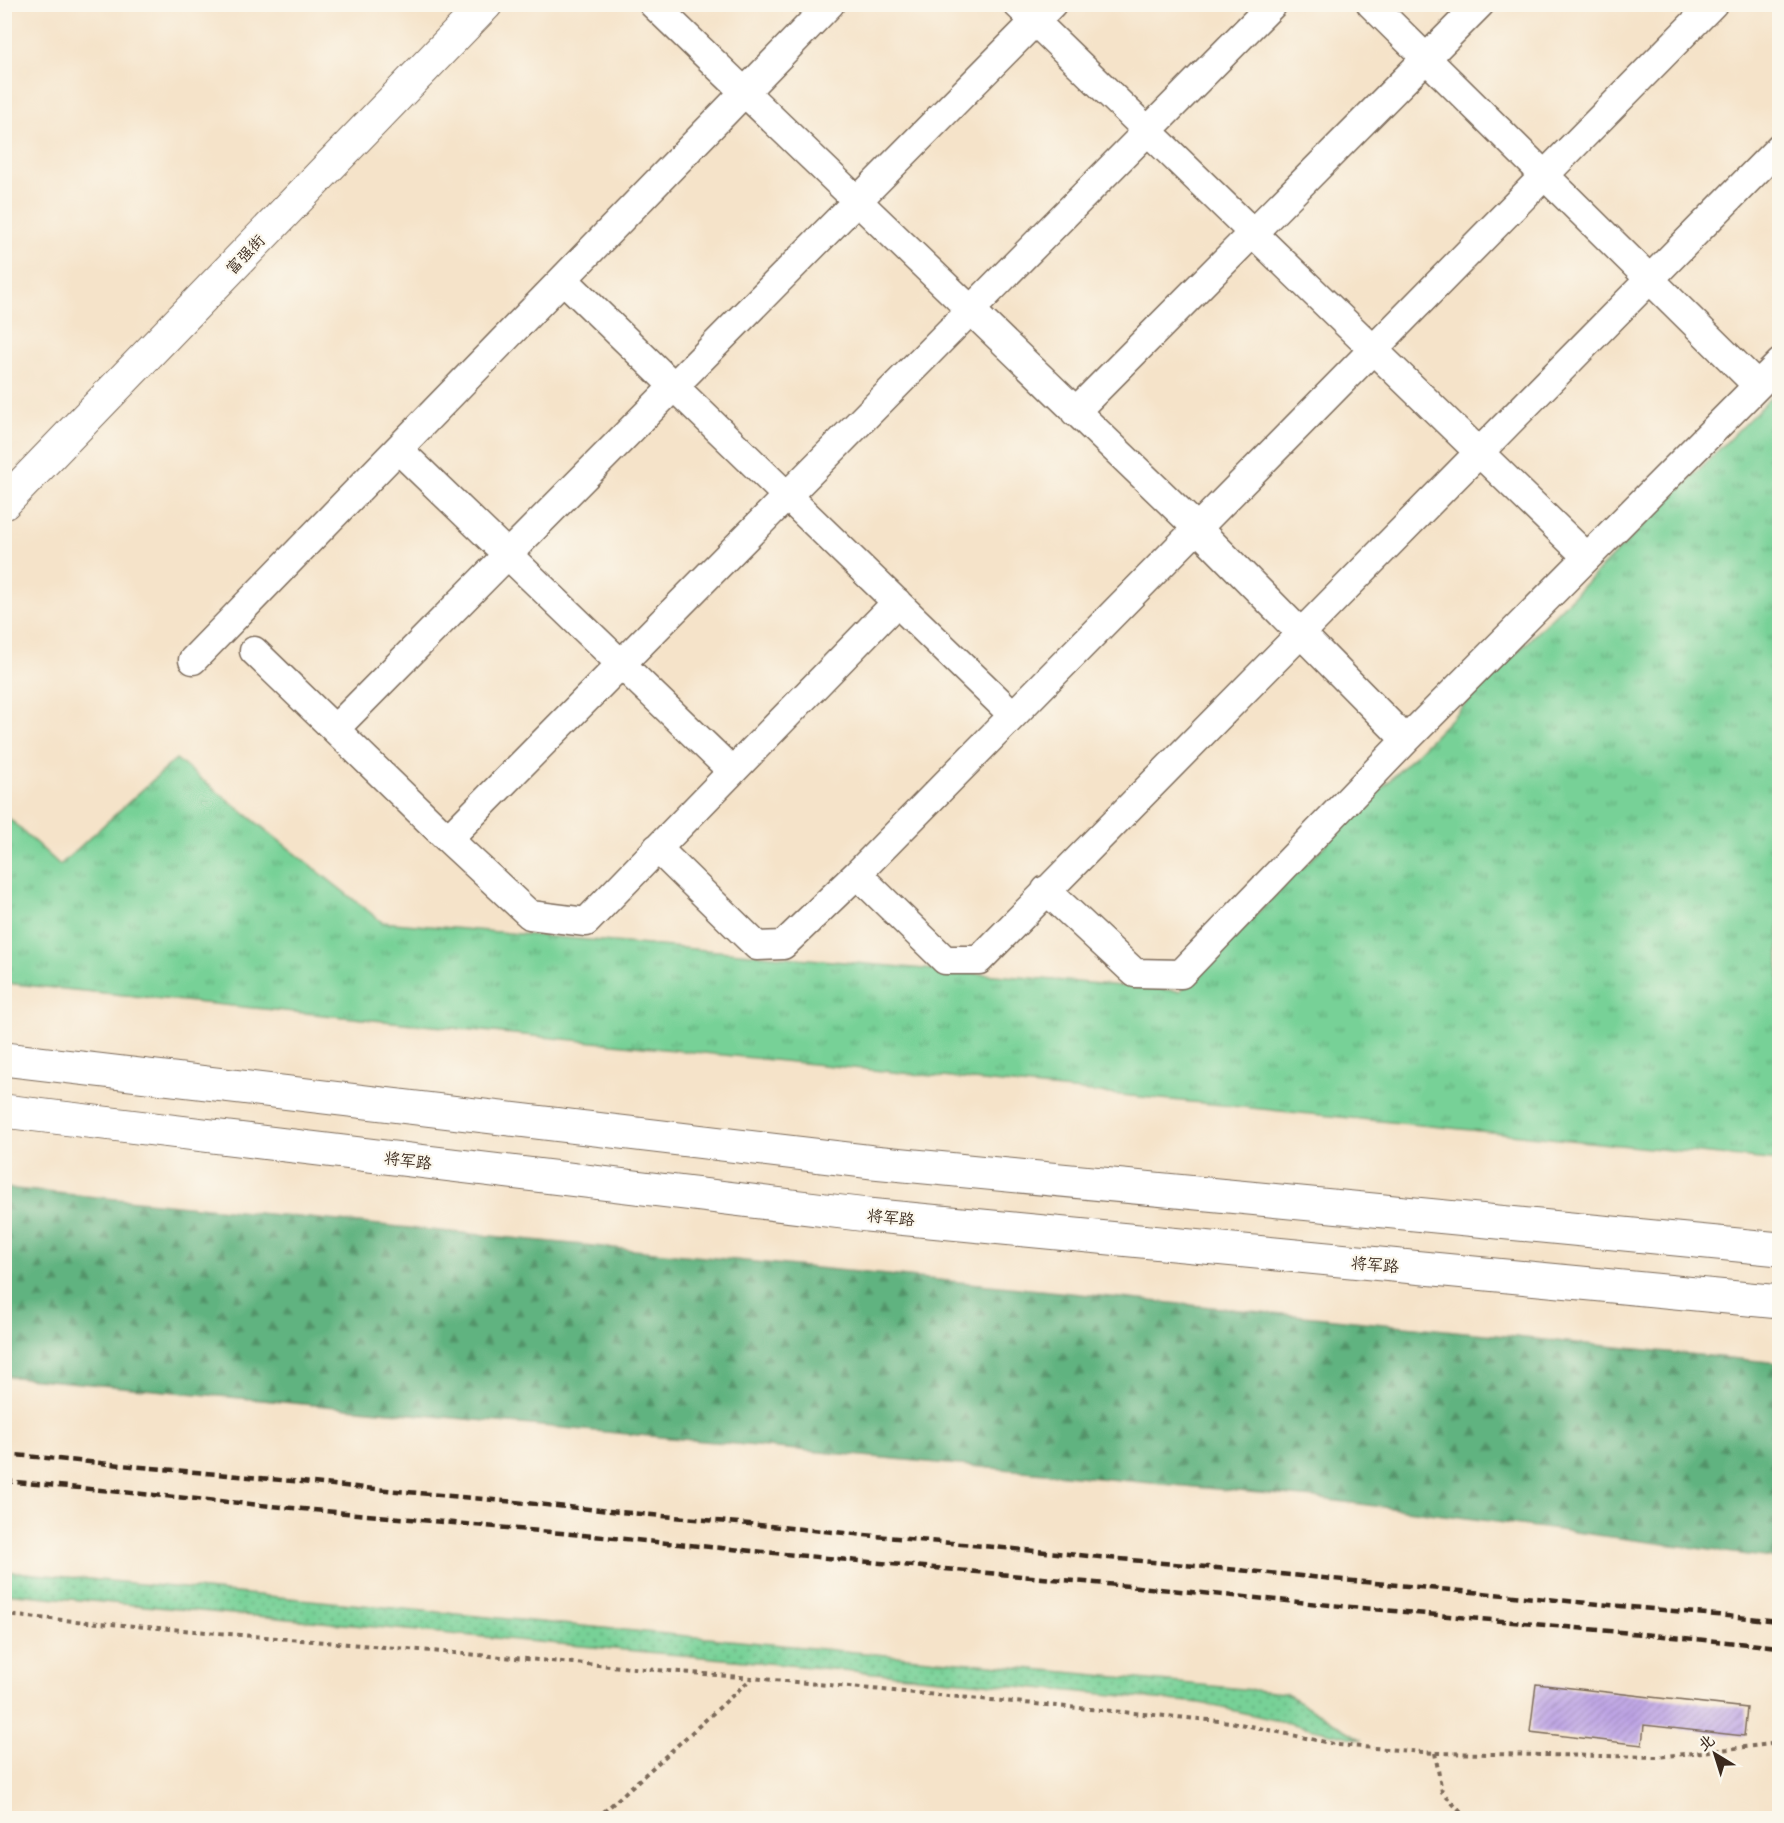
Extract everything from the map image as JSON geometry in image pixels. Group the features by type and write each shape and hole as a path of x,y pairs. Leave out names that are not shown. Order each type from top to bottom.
{"main road":[{"name":"富强街","path":"4,503 486,4"},
{"path":"4,1059 873,1162 1779,1249"},
{"name":"将军路","path":"4,1111 867,1215 1779,1302"}],"street":[{"path":"653,4 1197,528 1406,740"},
{"path":"194,660 830,4"},
{"path":"448,839 1273,4"},
{"path":"1371,4 1757,385"},
{"path":"1076,412 1480,4"},
{"path":"657,848 757,946 783,945 856,874 1713,4"},
{"path":"335,729 857,202 1035,10 1148,131 1587,557"},
{"path":"856,874 945,960 979,960 1779,147"},
{"path":"563,279 1013,715"},
{"path":"1046,890 1135,973 1181,974 1406,740 1779,363"},
{"path":"398,449 732,771"},
{"path":"254,651 530,915 586,922 897,602"}],"path":[{"path":"4,1615 752,1678 1231,1722 1340,1745 1435,1754 1658,1757 1779,1743"},
{"path":"597,1818 752,1678"},
{"path":"1435,1754 1442,1792 1466,1818"}],"green space":[{"path":"1779,389 1779,1161 5,983 4,814 60,865 176,759 382,922 1180,991"},
{"path":"5,1188 1779,1363 1779,1559 1314,1498 5,1376"},
{"path":"5,1571 1285,1693 1362,1740 1201,1703 5,1593"}],"building":[{"path":"1536,1684 1747,1708 1744,1736 1644,1725 1642,1745 1530,1732"}],"railway":[{"path":"4,1454 1780,1621"},
{"path":"4,1481 1780,1647"}]}
